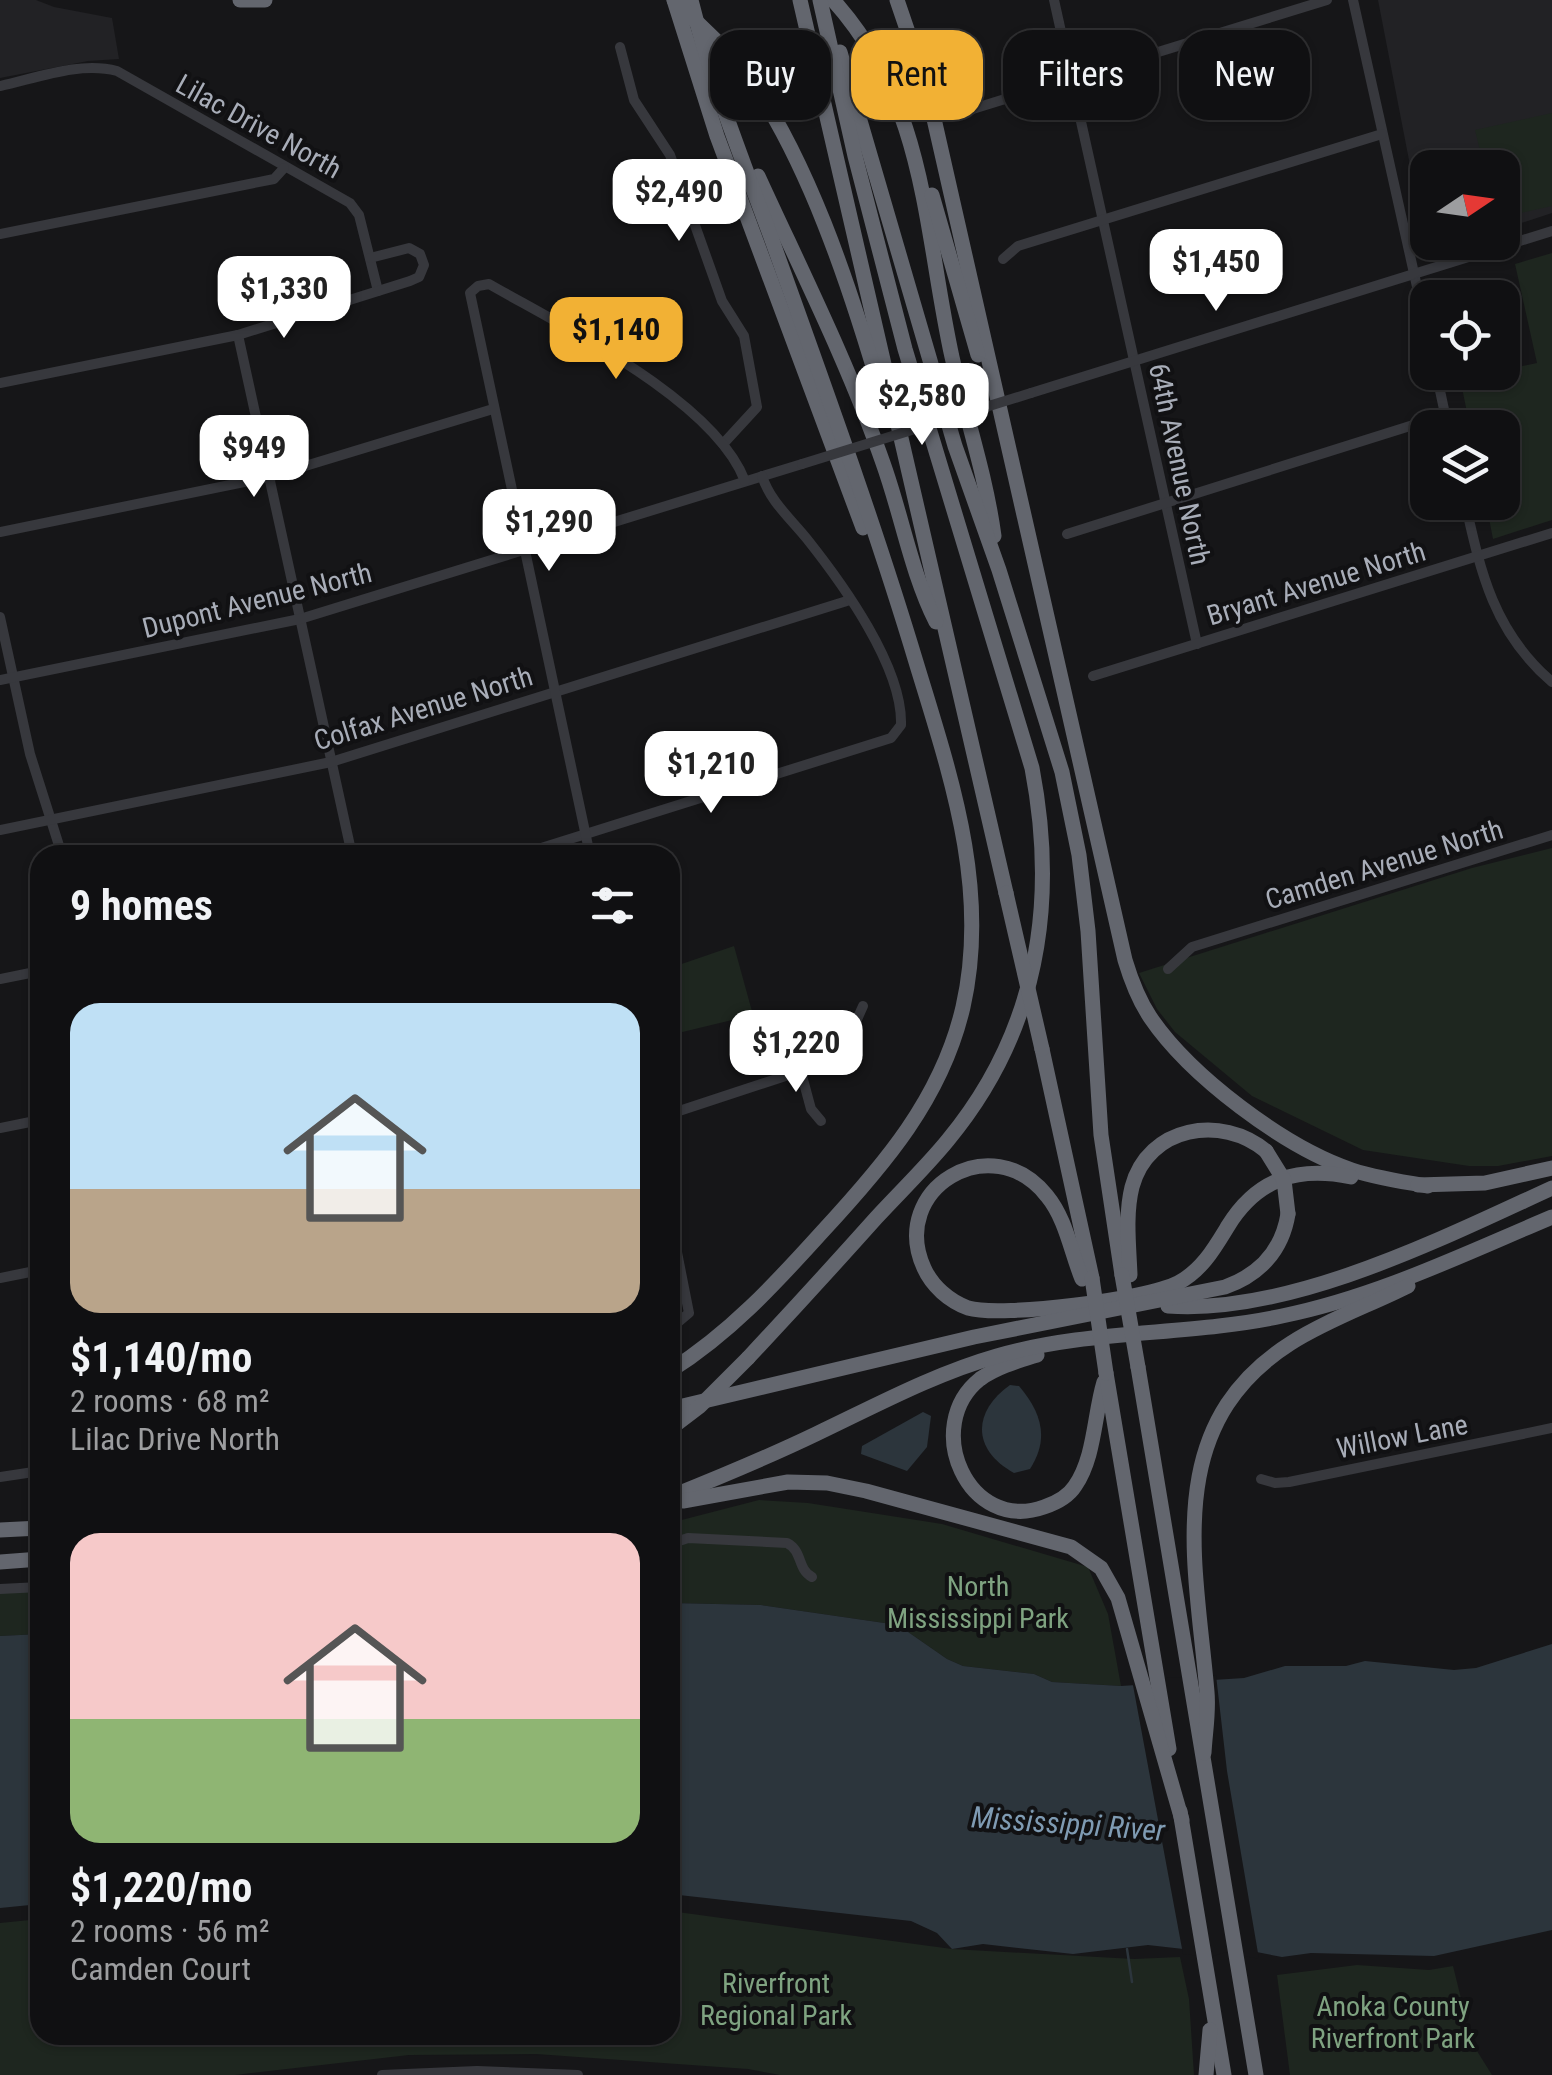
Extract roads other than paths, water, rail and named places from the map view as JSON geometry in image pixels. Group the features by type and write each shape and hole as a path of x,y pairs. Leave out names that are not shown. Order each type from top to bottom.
{"highway":[{"path":"240,0 264,0"},
{"path":"674,0 737,61 780,124 861,328 920,520"},
{"path":"674,0 687,50 774,294 875,560 892,582"},
{"path":"680,1364 762,1299 890,1156 924,1106 960,1020 972,942 969,863 943,754 892,582 691,0"},
{"path":"797,0 1042,1049 1087,1279"},
{"path":"827,0 857,30"},
{"path":"827,0 956,446 1062,772 1079,855 1088,931 1102,1136 1259,2075"},
{"path":"680,1417 700,1406 748,1358 948,1140 982,1092 1022,1009 1044,907 1043,832 1032,768 905,349 855,156 827,0"},
{"path":"897,0 927,88 1125,960 1137,994 1150,1018 1186,1059 1284,1138 1354,1171 1428,1186"},
{"path":"697,26 746,151 860,405 894,496 920,590 947,644"},
{"path":"904,120 918,165 952,355 992,514 999,570"},
{"path":"905,120 950,252 1034,562"},
{"path":"680,1419 974,1336 1217,1290 1247,1278 1265,1264 1278,1245 1288,1214 1284,1180 1266,1151 1237,1134 1210,1128 1181,1134 1158,1148 1139,1171 1130,1194 1126,1275"},
{"path":"1224,2075 1097,1308 1087,1279 1056,1210 1037,1185 1017,1171 992,1165 963,1170 941,1183 926,1201 917,1237 918,1252 928,1275 944,1294 960,1304 996,1311 1144,1294 1170,1286 1200,1266 1249,1198 1281,1178 1322,1172 1428,1186 1485,1183 1552,1168"},
{"path":"1149,1304 1199,1306 1322,1282 1413,1250 1552,1188"},
{"path":"1204,1753 1208,1696 1192,1532 1197,1475 1215,1427 1248,1378 1281,1350 1312,1331 1552,1218"},
{"path":"680,1492 744,1468 928,1380 993,1357 1071,1341 1269,1319 1329,1305 1552,1218"},
{"path":"1106,1373 1085,1465 1065,1497 1044,1508 1020,1512 992,1504 971,1488 958,1464 952,1436 958,1407 978,1382 999,1368 1040,1354 1169,1330"},
{"path":"680,1503 766,1485 827,1483 1048,1539 1080,1552 1101,1568 1118,1598 1182,1820"},
{"path":"0,1530 30,1528"},
{"path":"0,1562 30,1560"},
{"path":"1206,2075 1212,2011"}],"street":[{"name":"64th Avenue North","path":"1054,0 1061,30"},
{"path":"1159,51 1327,0"},
{"path":"1353,0 1415,280"},
{"path":"620,47 634,100 670,155 722,301 748,349 758,407 723,444"},
{"name":"Lilac Drive North","path":"0,86 82,68 117,71 350,203 359,215 378,291"},
{"name":"64th Avenue North","path":"1081,120 1196,644"},
{"path":"1003,259 1018,246 1382,134"},
{"path":"0,234 274,179 284,168"},
{"name":"Dupont Avenue North","path":"0,680 300,619 1552,231"},
{"path":"0,383 238,335 420,277 424,265 420,254 409,248 370,258"},
{"path":"588,845 468,298 470,293 489,284 638,372 700,420 734,456 745,481"},
{"path":"238,335 350,845"},
{"path":"0,532 269,477 492,409"},
{"path":"1067,534 1410,432"},
{"path":"551,845 891,738 901,725 899,703 870,630 826,564 771,498 762,476"},
{"path":"1469,520 1486,591 1520,650 1552,682"},
{"name":"Bryant Avenue North","path":"1093,676 1552,533"},
{"name":"Colfax Avenue North","path":"0,830 331,762 850,600"},
{"path":"0,617 30,754 60,845"},
{"name":"Camden Avenue North","path":"1168,969 1192,947 1552,835"},
{"path":"0,979 30,972"},
{"path":"680,1111 836,1057 863,1006"},
{"path":"801,1072 811,1109 820,1121"},
{"path":"0,1128 30,1122"},
{"path":"680,1265 690,1313 680,1320"},
{"path":"0,1278 30,1272"},
{"name":"Willow Lane","path":"1261,1479 1288,1482 1552,1428"},
{"path":"0,1477 30,1472"},
{"path":"680,1541 787,1543 796,1548 802,1568 812,1577"},
{"path":"0,1588 30,1587"},
{"path":"382,2075 578,2075"}],"water":[{"path":"1010,1385 1019,1386 1033,1406 1041,1436 1030,1469 1014,1473 990,1453 982,1430 989,1407"},
{"path":"923,1412 931,1416 927,1447 907,1471 861,1454 862,1446"},
{"name":"Mississippi River","path":"680,1603 761,1605 898,1625 963,1666 1034,1674 1052,1682 1121,1686 1244,1678 1285,1666 1346,1666 1365,1661 1454,1670 1476,1668 1552,1644 1552,1930 1434,1956 1311,1953 1282,1957 1226,1946 1210,1952 1148,1945 1073,1954 983,1944 952,1949 937,1933 911,1921 680,1895"},
{"path":"30,1634 30,1905 0,1908 0,1636"}],"waterway":[{"path":"1127,1949 1132,1982"}],"park label":[{"name":"North Mississippi Park","path":"978,1602"},
{"name":"Riverfront Regional Park","path":"776,1999"},
{"name":"Anoka County Riverfront Park","path":"1393,2022"}]}
